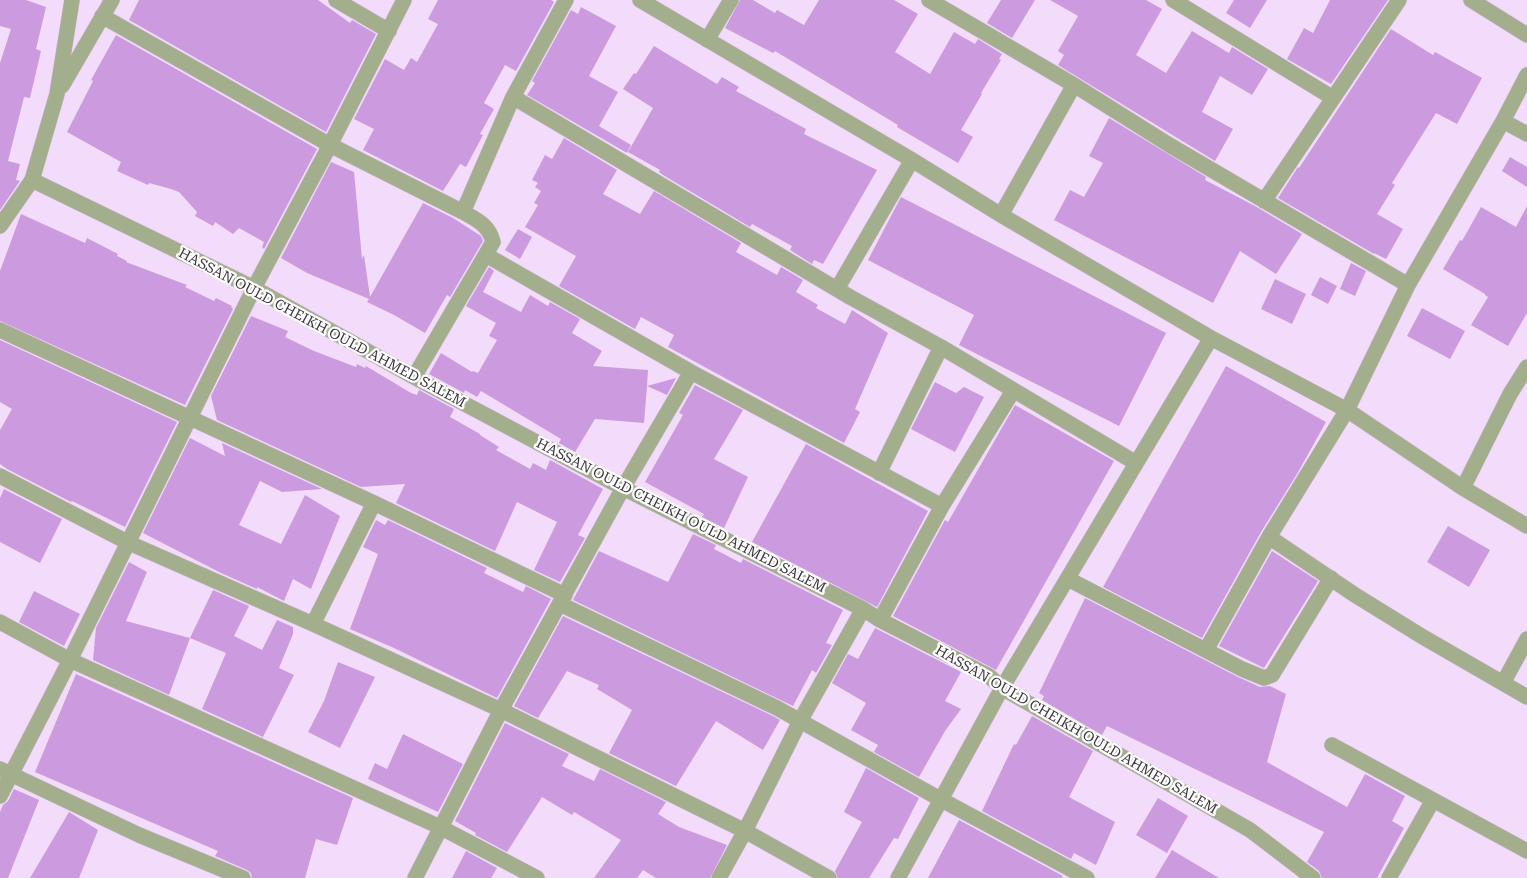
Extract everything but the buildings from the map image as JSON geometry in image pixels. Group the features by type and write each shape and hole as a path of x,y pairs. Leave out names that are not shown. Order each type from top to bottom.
{"street":[{"path":"0,225 32,180 57,94 72,0"},
{"path":"57,94 112,0"},
{"path":"336,0 389,31"},
{"path":"0,796 6,772 70,660 254,288 404,0"},
{"path":"463,212 513,97 566,0"},
{"path":"640,0 1212,338 1347,410 1463,488 1527,526"},
{"path":"707,40 731,0"},
{"path":"930,0 1074,85 1171,146 1408,285"},
{"path":"1173,0 1333,98"},
{"path":"1264,201 1399,0"},
{"path":"1471,0 1527,34"},
{"path":"102,16 330,145 484,224 493,242 414,377"},
{"path":"1206,650 1269,537 1347,410 1408,285 1503,121 1527,75"},
{"path":"1001,215 1074,85"},
{"path":"513,97 1136,463"},
{"path":"1503,121 1527,134"},
{"path":"837,289 912,160"},
{"name":"HASSAN OULD CHEIKH OULD AHMED SALEM","path":"32,180 254,288 414,377 623,488 863,609 880,620 989,676 1002,688 1250,830 1313,878"},
{"path":"486,255 692,372 942,506"},
{"path":"0,330 374,503 800,721 1086,878"},
{"path":"898,878 1002,688 1212,338"},
{"path":"879,472 941,347"},
{"path":"1463,488 1510,394 1527,367"},
{"path":"415,878 501,710 623,488 692,372"},
{"path":"880,620 942,506 1013,391"},
{"path":"0,476 127,542 501,710 745,831 828,878"},
{"path":"313,624 374,503"},
{"path":"1269,537 1354,595 1422,637 1527,697"},
{"path":"1068,579 1260,678 1268,678 1272,675 1331,578"},
{"path":"719,878 745,831 800,721 863,609"},
{"path":"0,622 70,660 440,827 537,878"},
{"path":"1503,683 1527,639"},
{"path":"1332,745 1527,852"},
{"path":"6,772 139,836 243,878"},
{"path":"1389,878 1433,800"}]}
